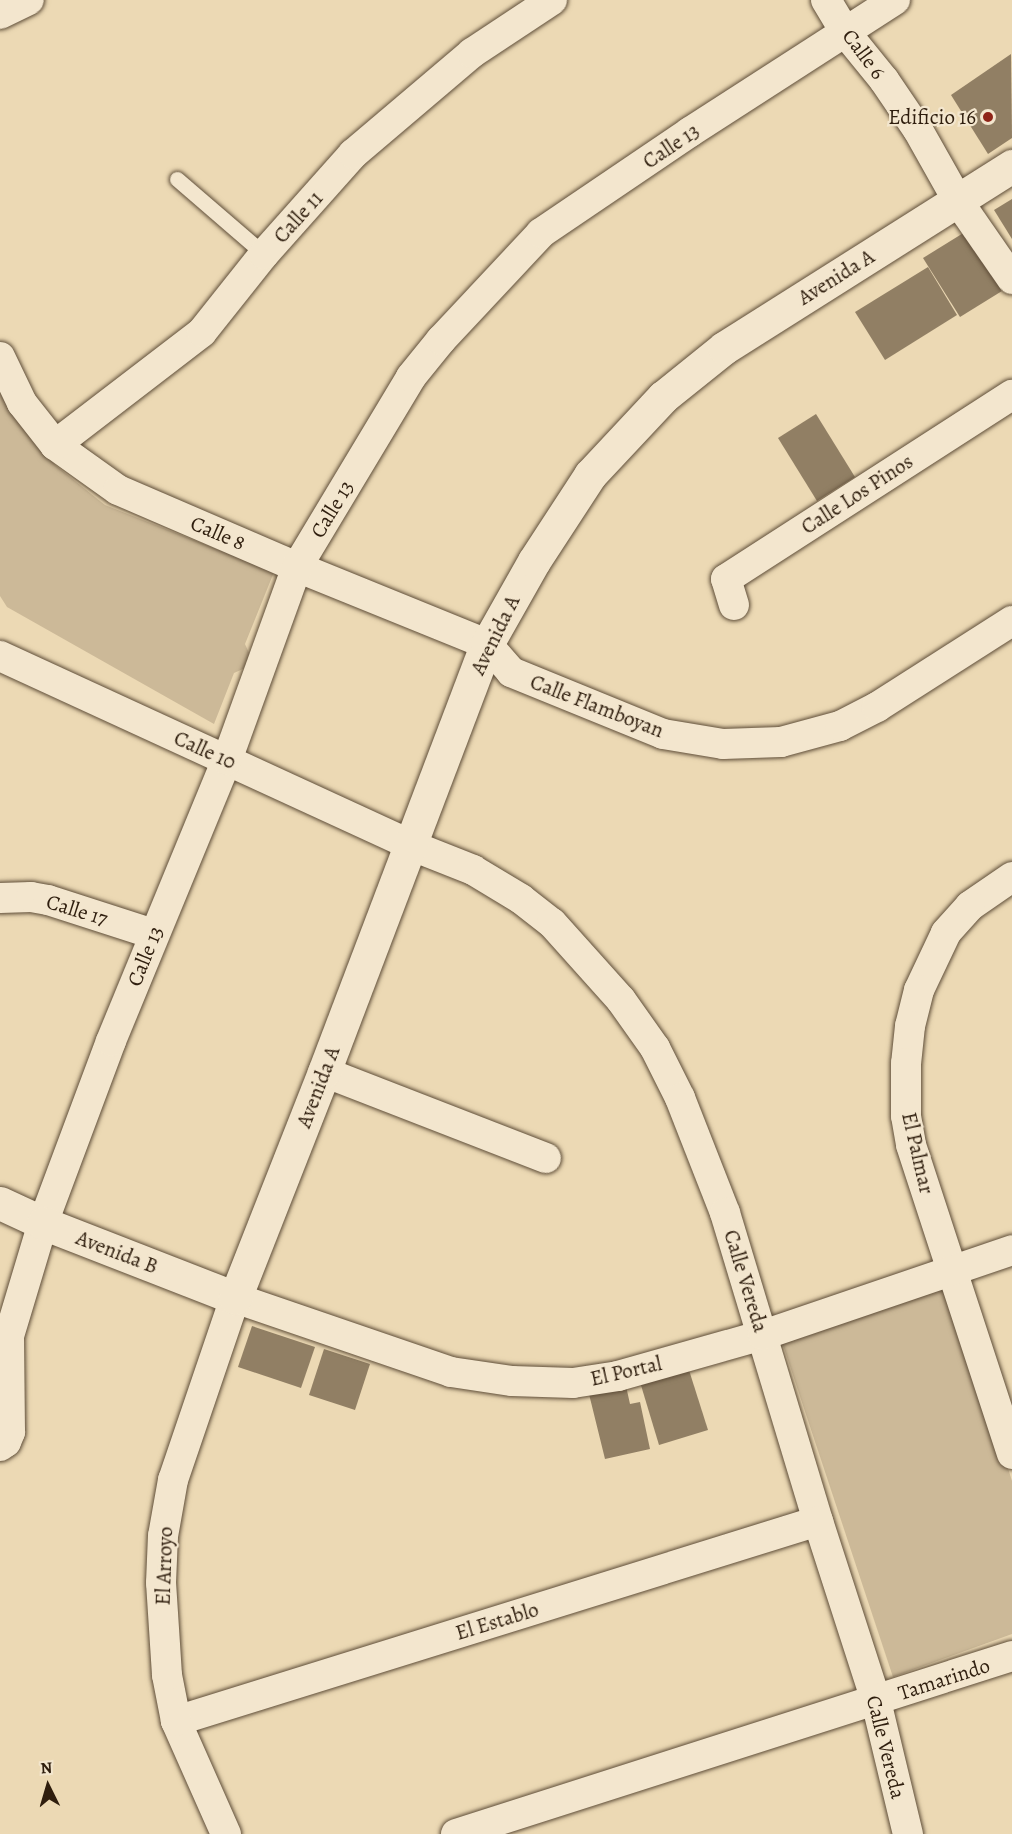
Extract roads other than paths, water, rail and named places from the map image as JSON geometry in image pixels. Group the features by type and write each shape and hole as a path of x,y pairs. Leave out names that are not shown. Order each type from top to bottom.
{"main road":[{"name":"Avenida A","path":"235,1298 487,644 534,561 590,475 663,398 724,348 1012,166"},
{"name":"Avenida B","path":"0,1203 43,1223 235,1298"}],"street":[{"path":"0,14 29,0"},
{"name":"Calle 11","path":"55,445 202,332 264,254 353,154 472,53 552,0"},
{"name":"Calle 6","path":"826,0 845,32 884,80 918,130 958,201 1012,279"},
{"name":"Calle 13","path":"0,1446 6,1442 10,1432 9,1336 43,1223 153,934 227,760 297,567 411,377 441,340 541,233 895,0"},
{"name":"Calle 8","path":"0,357 21,403 55,445 118,490 297,567 487,644"},
{"name":"Calle Los Pinos","path":"734,605 726,579 1012,395"},
{"name":"Calle Flamboyan","path":"487,644 511,672 663,734 723,744 781,742 840,726 877,707 1012,621"},
{"name":"Calle 10","path":"1,659 410,845"},
{"name":"Calle Vereda","path":"410,845 473,870 521,899 552,923 621,1000 655,1048 697,1136 763,1335 818,1521 876,1701 908,1834"},
{"name":"El Palmar","path":"1012,877 970,906 946,933 919,990 910,1026 906,1116 911,1145 1012,1454"},
{"name":"Calle 17","path":"0,898 31,897 48,900 153,934"},
{"path":"324,1072 546,1158"},
{"name":"El Portal","path":"235,1298 451,1372 512,1380 573,1383 618,1376 763,1335 1012,1250"},
{"name":"El Arroyo","path":"226,1834 176,1720 163,1630 163,1536 178,1461 235,1298"},
{"name":"El Establo","path":"176,1720 818,1521"},
{"name":"Tamarindo","path":"456,1834 1012,1656"}],"lane":[{"path":"177,179 264,254"}],"place":[{"name":"Edificio 16","path":"988,117"}]}
